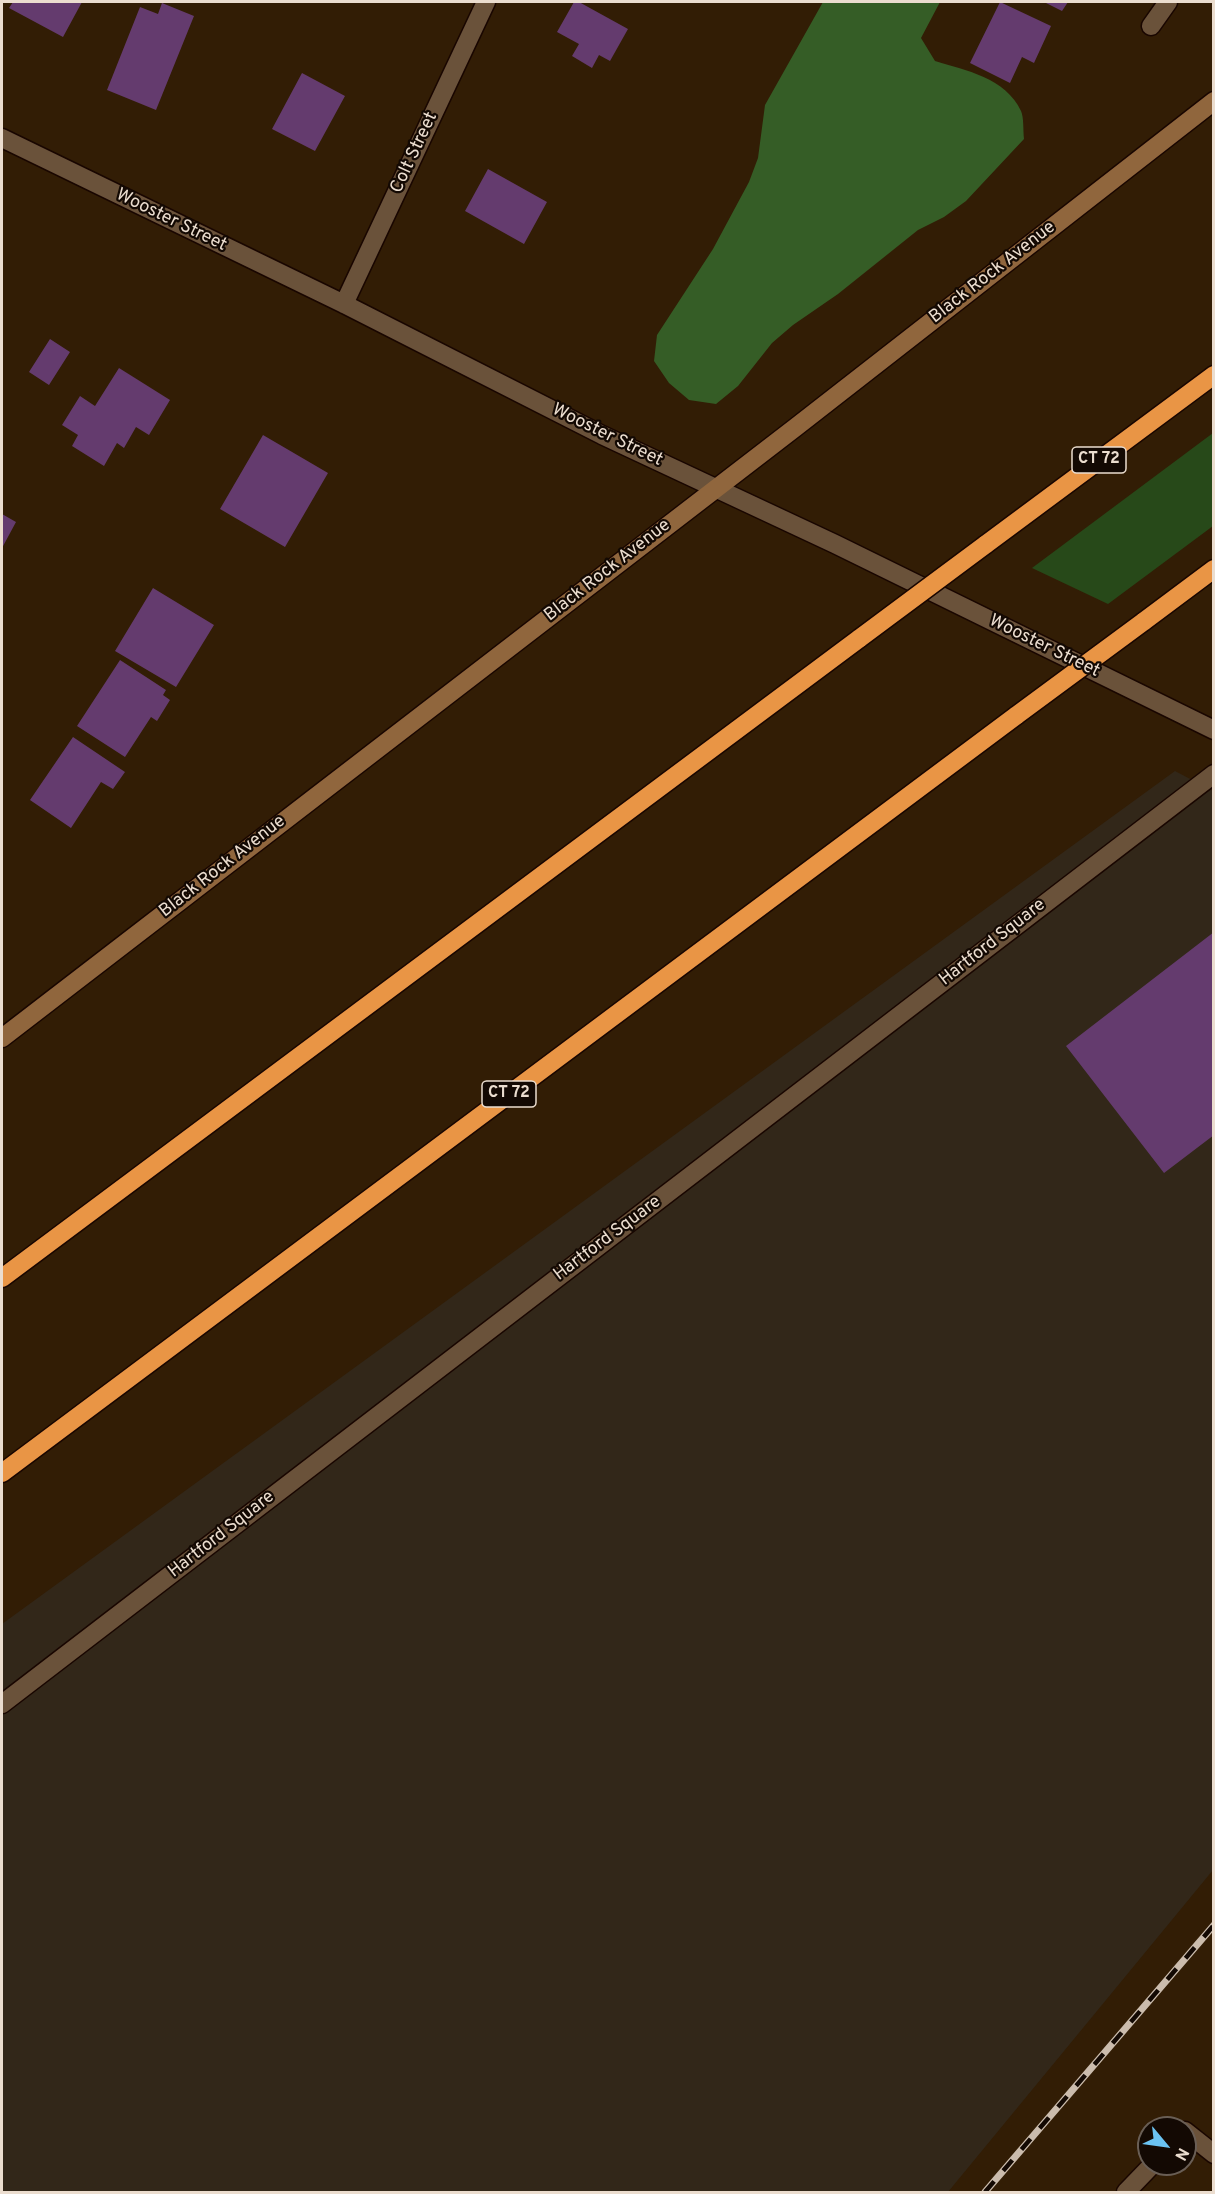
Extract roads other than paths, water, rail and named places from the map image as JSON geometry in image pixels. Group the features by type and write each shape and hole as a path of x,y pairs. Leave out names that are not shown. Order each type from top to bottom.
{"highway":[{"name":"CT 72","path":"2,1278 1214,375"},
{"name":"CT 72","path":"2,1473 1214,569"}],"street":[{"name":"Colt Street","path":"344,304 486,2"},
{"path":"1151,26 1168,2"},
{"name":"Black Rock Avenue","path":"2,1038 1214,101"},
{"name":"Wooster Street","path":"2,138 344,304 592,430 835,544 1214,730"},
{"name":"Hartford Square","path":"2,1704 1214,774"},
{"path":"1197,2141 1214,2154"},
{"path":"1126,2193 1142,2176"}],"railway":[{"path":"985,2192 1214,1925"}]}
